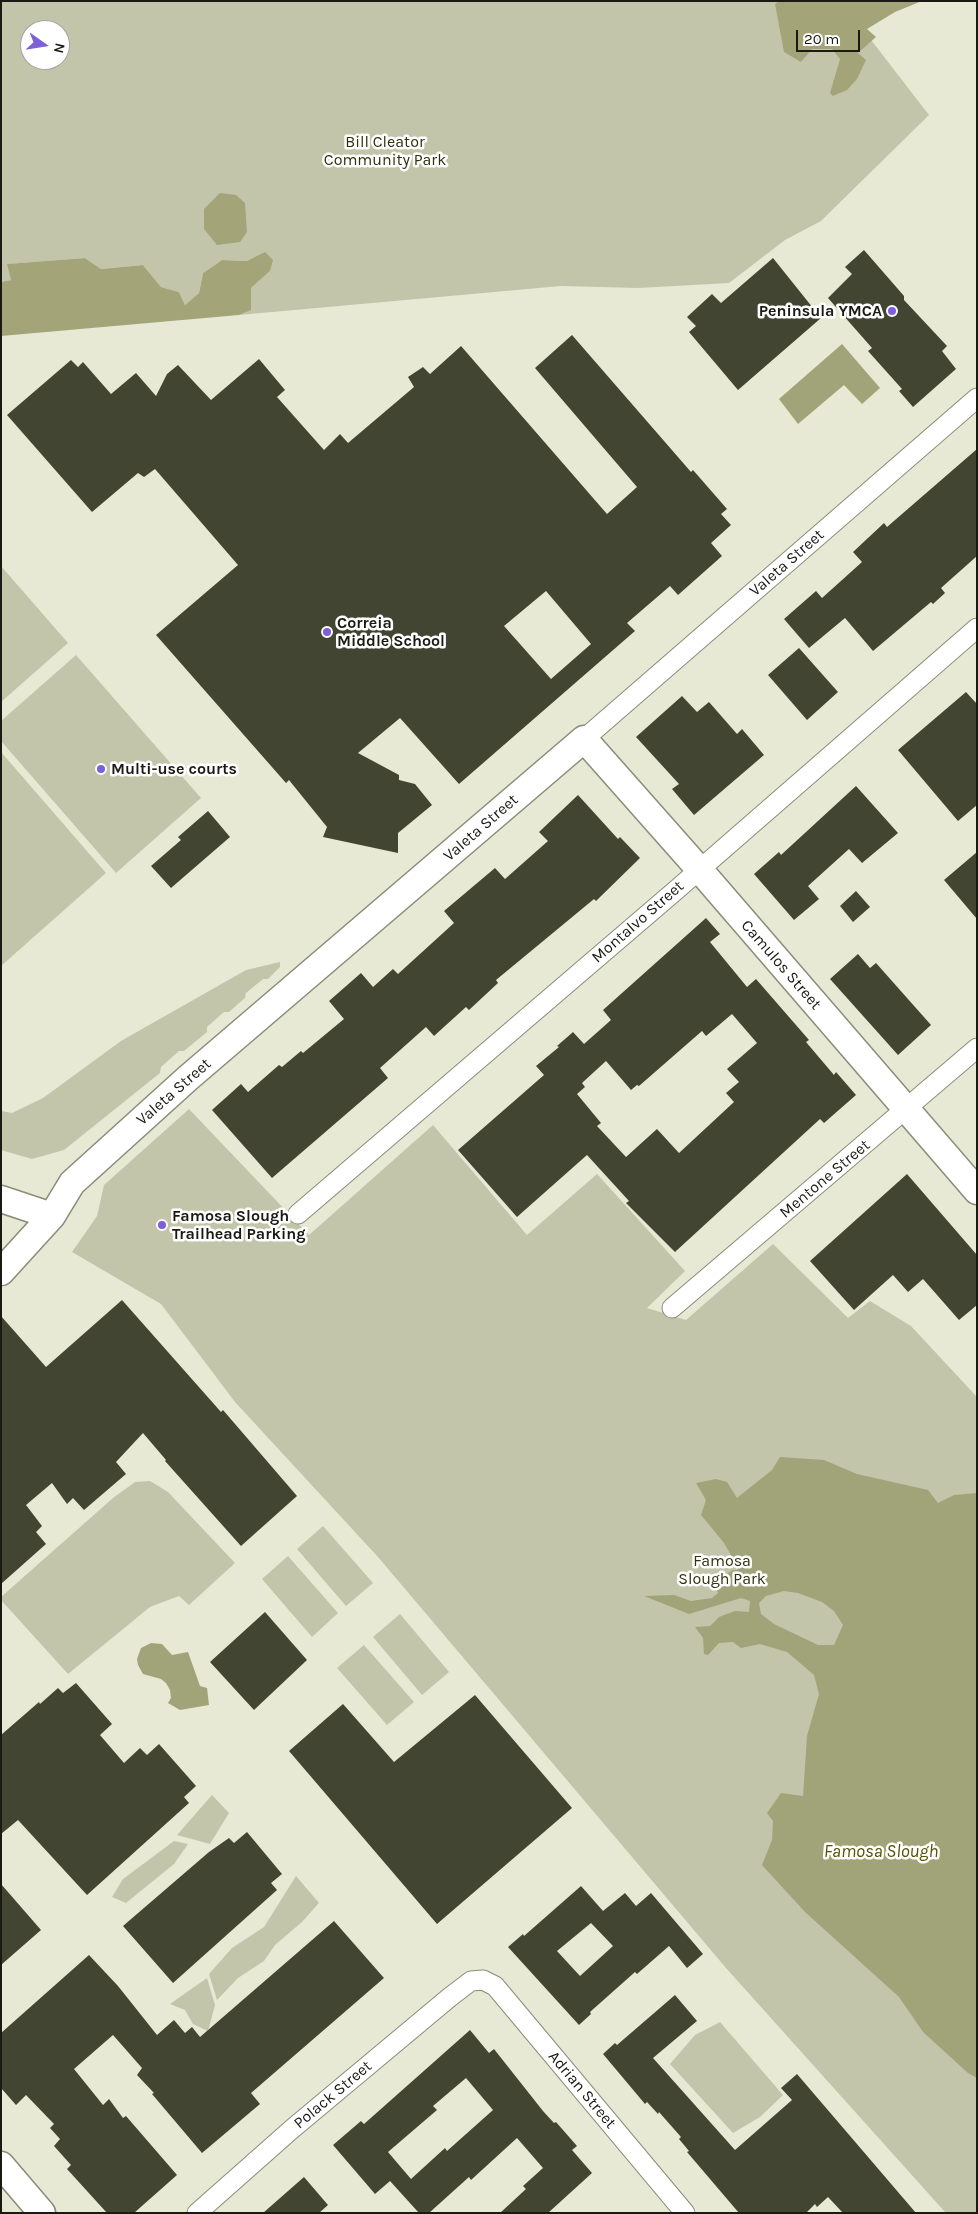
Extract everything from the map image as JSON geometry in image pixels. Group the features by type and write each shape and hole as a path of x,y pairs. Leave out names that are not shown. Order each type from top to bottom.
{"street":[{"name":"Valeta Street","path":"1,1272 52,1216 72,1183 181,1084 584,739 977,398"},
{"name":"Montalvo Street","path":"298,1214 977,628"},
{"name":"Camulos Street","path":"584,739 977,1191"},
{"name":"Mentone Street","path":"672,1308 977,1048"},
{"path":"1,1199 52,1216"},
{"name":"Adrian Street","path":"471,1981 483,1980 495,1986 685,2213"},
{"name":"Polack Street","path":"197,2213 292,2129 471,1981"},
{"path":"1,2165 42,2213"}],"green space":[{"name":"Bill Cleator Community Park","path":"1,1 841,1 929,115 821,221 785,240 729,283 638,288 561,286 239,315 251,309 251,288 270,271 247,261 222,260 203,273 199,293 185,305 179,292 161,287 143,265 101,269 85,258 8,264 11,280 1,282"},
{"path":"1,566 68,643 1,702"},
{"name":"Multi-use courts","path":"76,655 201,798 116,873 1,741 1,721"},
{"path":"1,752 106,873 1,966"},
{"path":"280,962 280,967 268,979 263,979 246,993 245,998 229,1012 224,1012 207,1027 207,1032 184,1051 179,1051 161,1067 160,1073 64,1150 32,1159 1,1150 1,1111 12,1113 43,1098 121,1041 246,970"},
{"name":"Famosa Slough Park","path":"189,1109 309,1235 433,1125 527,1235 597,1174 685,1271 647,1308 686,1320 773,1244 848,1318 870,1301 911,1326 977,1397 977,2213 945,2212 726,1968 378,1557 235,1402 161,1304 72,1252 97,1216 104,1185"},
{"path":"150,1481 168,1492 235,1563 189,1605 179,1596 150,1607 68,1674 1,1600 1,1597 113,1498 135,1482"},
{"path":"323,1526 373,1583 346,1606 297,1549"},
{"path":"288,1556 338,1613 312,1637 262,1579"},
{"path":"400,1614 449,1672 422,1695 373,1637"},
{"path":"364,1645 414,1702 387,1725 337,1668"},
{"path":"212,1795 229,1813 210,1844 177,1835"},
{"path":"174,1841 188,1844 174,1864 126,1903 112,1897 123,1879"},
{"path":"296,1876 319,1903 302,1922 275,1945 264,1961 238,1978 217,2000 209,1974 232,1948 264,1927"},
{"path":"207,1978 215,2005 208,2031 193,2024 185,2010 170,2004"},
{"path":"720,2022 783,2095 760,2117 733,2133 670,2064 695,2035"}],"shaded area":[{"path":"779,1 922,1 895,12 867,29 876,37 858,53 866,60 857,79 847,90 833,96 830,93 840,59 832,49 812,49 801,62 784,52 775,4"},
{"path":"220,193 236,195 245,203 247,232 240,242 217,245 204,229 204,209"},
{"path":"265,252 273,260 270,271 251,288 251,310 239,315 1,336 1,282 11,280 7,264 85,258 101,269 143,265 161,287 179,292 185,305 199,293 203,273 222,260 247,261"}],"water":[{"path":"842,344 880,388 862,404 844,385 798,424 779,399"},
{"name":"Famosa Slough","path":"780,1457 824,1460 857,1474 928,1490 938,1503 954,1495 977,1493 977,2078 968,2073 923,2032 899,1997 805,1912 762,1865 772,1840 773,1821 767,1813 781,1793 803,1796 807,1736 819,1694 814,1675 787,1652 760,1644 741,1648 733,1642 719,1643 708,1655 704,1654 703,1638 695,1627 710,1626 719,1617 735,1611 749,1612 750,1601 741,1598 689,1614 644,1596 674,1595 691,1601 712,1598 718,1593 714,1582 733,1570 737,1570 742,1563 732,1557 724,1543 701,1515 706,1500 696,1483 716,1479 727,1482 737,1498 772,1470","holes":["784,1591 798,1593 822,1602 834,1611 843,1625 834,1645 818,1645 774,1624 761,1614 759,1603 766,1596"]},
{"path":"151,1643 162,1644 172,1655 188,1652 200,1686 207,1688 209,1705 180,1710 168,1703 171,1698 170,1690 166,1683 161,1679 143,1674 138,1665 137,1659 141,1648"}],"building":[{"path":"864,250 904,296 904,300 947,346 942,351 956,369 913,407 899,391 902,389 868,351 872,348 828,298 852,274 845,267"},
{"path":"773,258 821,318 738,390 689,332 696,326 687,317 712,294 721,303"},
{"name":"Correia Middle School","path":"572,335 691,472 693,470 727,509 721,514 731,525 711,543 722,556 678,595 670,586 627,623 635,631 459,784 400,718 358,753 399,775 399,780 415,784 432,805 398,833 398,853 323,837 327,827 289,780 286,783 156,635 238,565 155,469 144,477 138,473 92,512 7,415 71,360 78,367 83,362 111,394 136,373 156,396 167,374 178,365 211,400 259,359 285,390 277,397 324,450 340,434 348,443 414,387 408,377 423,367 430,374 461,346 607,514 637,487 535,368","holes":["546,591 591,644 551,679 504,626"]},
{"path":"977,449 977,556 941,588 945,593 933,604 931,602 873,651 845,618 809,648 784,619 816,591 822,598 862,562 853,552 884,523 887,527"},
{"path":"799,648 838,692 807,720 768,675"},
{"path":"966,692 977,704 977,805 958,821 898,750"},
{"path":"682,696 697,712 709,702 737,734 742,729 764,755 694,815 672,789 679,784 636,737"},
{"path":"856,786 898,833 862,863 849,849 808,886 819,899 794,920 754,874 779,852 781,855"},
{"path":"578,795 618,839 620,837 640,858 596,901 594,899 496,980 498,983 469,1010 466,1007 434,1036 426,1027 380,1068 388,1078 272,1178 212,1110 241,1084 248,1092 279,1065 282,1067 301,1051 303,1053 344,1019 329,1001 361,973 373,987 393,969 398,974 454,923 444,911 495,868 505,879 548,841 539,832"},
{"path":"208,811 230,837 171,888 151,866 181,840 178,837"},
{"path":"977,852 977,919 944,880"},
{"path":"856,891 870,907 853,922 840,906"},
{"path":"706,918 720,934 710,942 747,987 756,979 809,1040 806,1042 834,1075 836,1072 856,1095 824,1123 820,1119 675,1252 626,1203 629,1201 587,1155 517,1217 458,1150 544,1075 536,1066 559,1047 557,1046 573,1032 584,1044 611,1020 603,1010","holes":["732,1014 757,1043 727,1069 739,1082 726,1093 734,1102 679,1153 657,1129 626,1157 597,1126 601,1123 577,1094 585,1087 582,1083 606,1061 631,1090 637,1085 639,1086 702,1031 706,1036"]},
{"path":"858,954 870,968 876,963 931,1025 898,1055 830,979"},
{"path":"907,1174 977,1255 977,1305 959,1320 923,1279 908,1292 893,1275 854,1310 810,1261"},
{"path":"122,1300 221,1412 223,1410 297,1496 241,1546 165,1461 143,1433 116,1462 126,1474 84,1510 73,1498 67,1504 52,1483 26,1505 42,1526 36,1532 46,1544 1,1584 1,1316 46,1367"},
{"path":"265,1612 307,1660 254,1710 210,1662"},
{"path":"76,1683 112,1724 100,1735 124,1763 140,1748 147,1755 159,1744 196,1786 184,1797 189,1803 87,1895 18,1820 1,1834 1,1735 58,1688 63,1693"},
{"path":"475,1695 572,1808 437,1924 289,1751 343,1704 394,1762"},
{"path":"247,1832 282,1874 271,1883 277,1890 173,1983 123,1926 209,1852 229,1838 234,1843"},
{"path":"1,1884 41,1930 1,1965"},
{"path":"581,1886 603,1911 625,1893 636,1906 651,1893 703,1954 687,1968 669,1946 637,1974 635,1972 590,2012 591,2014 579,2025 508,1947 523,1934 524,1936","holes":["591,1923 613,1946 580,1976 557,1951"]},
{"path":"334,1921 384,1978 251,2093 260,2104 202,2153 152,2094 154,2093 137,2075 142,2068 113,2035 74,2069 103,2105 109,2099 123,2118 126,2116 177,2175 134,2213 107,2213 67,2169 71,2165 54,2146 60,2139 50,2128 54,2124 26,2095 16,2105 1,2088 1,2033 89,1955 118,1986 157,2035 174,2020 185,2033 192,2027 200,2037"},
{"path":"675,1995 697,2021 653,2058 735,2150 792,2100 781,2088 797,2074 916,2213 843,2213 828,2197 817,2207 815,2204 806,2213 739,2213 687,2152 689,2151 679,2139 681,2137 659,2112 658,2114 647,2102 645,2104 603,2054 615,2043 617,2045"},
{"path":"470,2030 489,2053 494,2049 543,2111 554,2123 556,2122 577,2146 572,2150 592,2173 548,2213 500,2213 526,2189 523,2186 543,2168 517,2138 471,2180 469,2177 429,2213 419,2213 390,2181 375,2194 333,2145 361,2121 364,2124","holes":["466,2078 493,2110 447,2151 445,2148 411,2179 388,2152 437,2110 433,2106"]},
{"path":"304,2177 328,2205 319,2213 263,2213"}],"place":[{"name":"Peninsula YMCA","path":"892,311"},
{"name":"Correia Middle School","path":"327,632"},
{"name":"Multi-use courts","path":"101,769"},
{"name":"Famosa Slough Trailhead Parking","path":"162,1225"}]}
